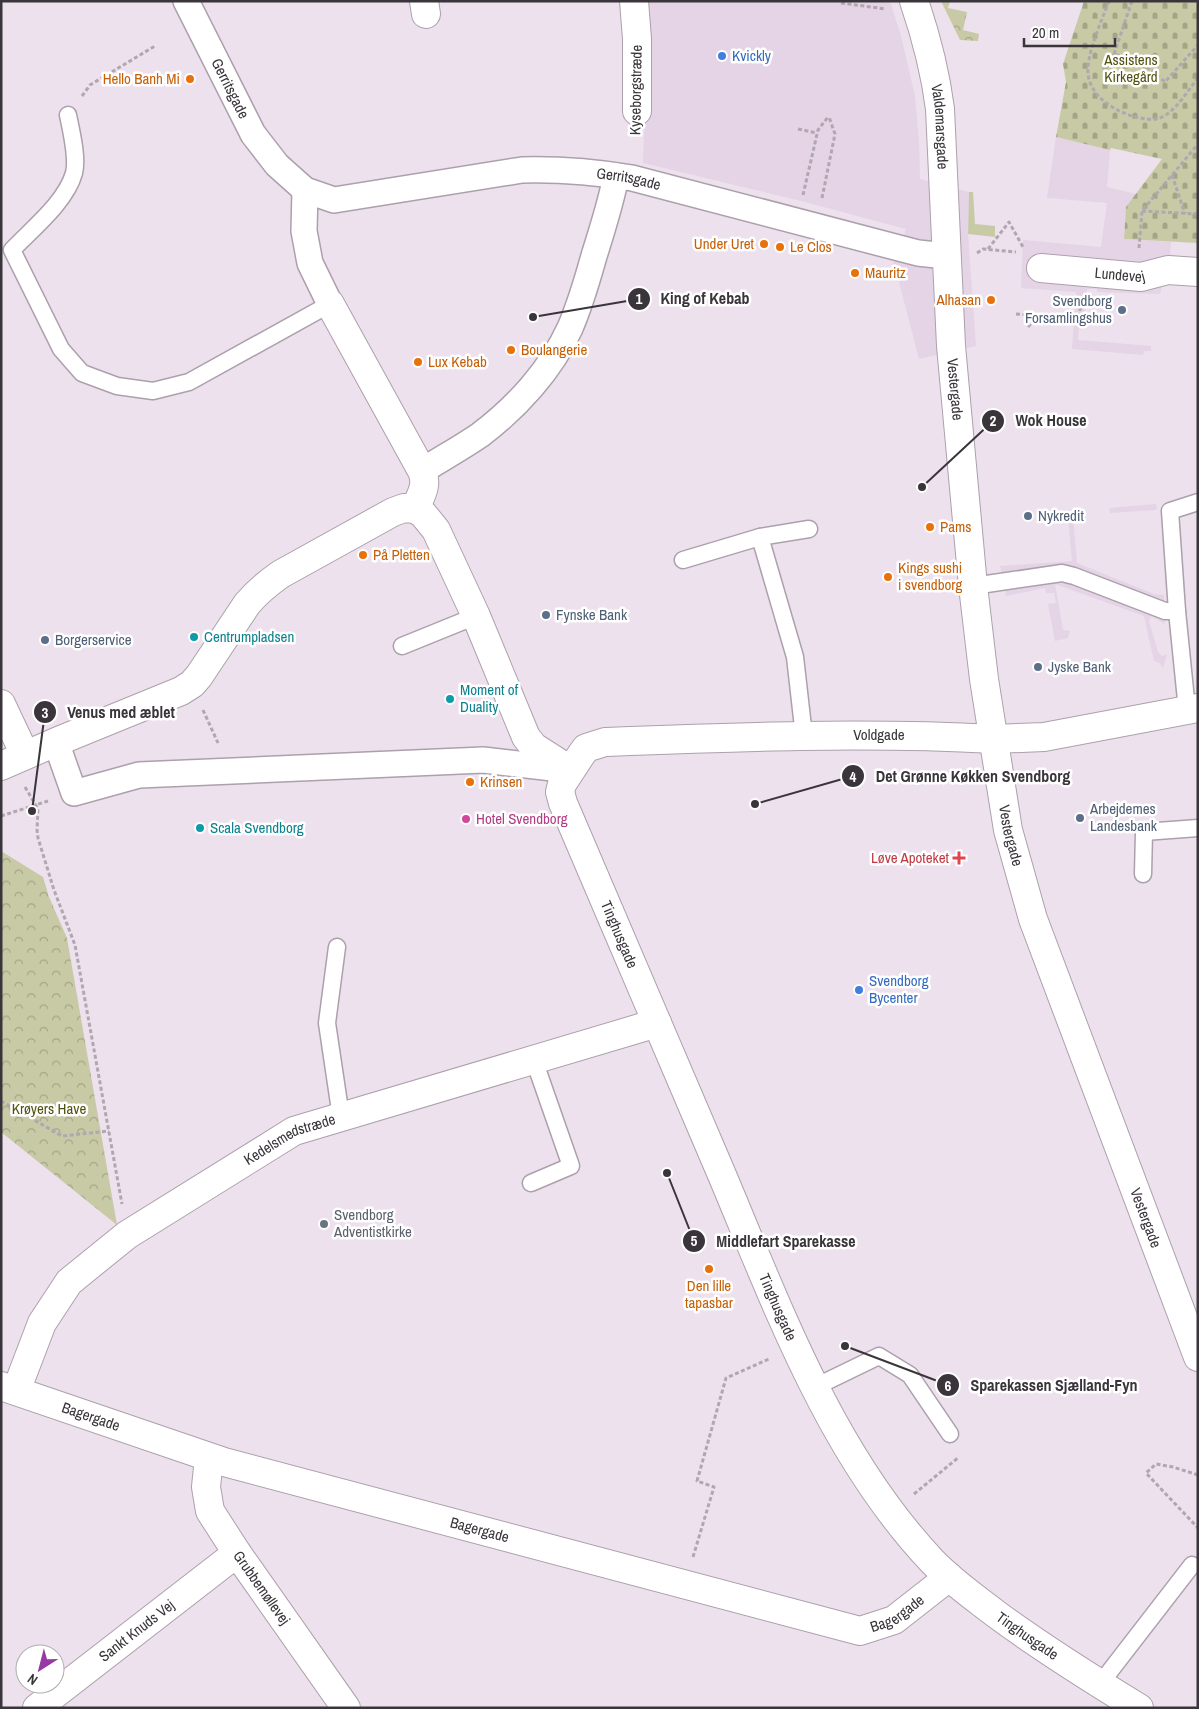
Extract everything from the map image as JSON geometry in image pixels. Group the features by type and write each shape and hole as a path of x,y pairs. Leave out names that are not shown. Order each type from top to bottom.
{"street":[{"name":"Gerritsgade","path":"186,1 253,134 277,165 305,190 334,200 522,170 569,170 632,178 918,253 959,257"},
{"name":"Kyseborgstræde","path":"634,1 637,38 637,111"},
{"name":"Valdemarsgade","path":"903,5 929,46 937,85 941,132 959,257"},
{"path":"422,471 493,424 531,387 552,360 569,330 581,299 610,204 616,176"},
{"path":"305,190 304,231 310,263 330,304 425,479 424,488 415,509"},
{"name":"Vestergade","path":"959,257 951,346 972,586 1008,830 1033,919 1198,1357"},
{"name":"Lundevej","path":"1032,260 1083,272 1137,277 1168,270 1198,272"},
{"path":"1,704 14,760 181,691 192,684 247,604 267,584 280,574 393,512 404,508 415,509 423,514 436,530 476,616 526,737 534,747 570,770"},
{"name":"Voldgade","path":"570,770 586,748 605,742 804,736 943,735 994,739 1044,737 1192,709"},
{"path":"56,742 74,793 139,775 483,760 570,770"},
{"name":"Tinghusgade","path":"570,770 560,792 563,803 766,1278 815,1387 860,1468 892,1512 928,1556 949,1577 1022,1633 1070,1666 1139,1708"},
{"name":"Kedelsmedstræde","path":"8,1389 42,1323 69,1282 127,1235 294,1131 657,1022"},
{"name":"Bagergade","path":"8,1389 210,1458 860,1631 894,1620 949,1577"},
{"name":"Grubbemøllevej","path":"210,1458 206,1487 210,1510 346,1708"},
{"name":"Sankt Knuds Vej","path":"37,1708 238,1553"}],"lane":[{"path":"68,115 74,142 75,172 62,198 12,250 60,349 82,373 117,386 153,391 189,382 330,304"},
{"path":"1192,709 1177,611 1170,511 1198,502"},
{"path":"683,560 760,537 809,529"},
{"path":"760,537 794,657 804,736"},
{"path":"972,586 1062,573 1165,611 1177,611"},
{"path":"402,646 476,616"},
{"path":"1143,874 1144,832 1198,828"},
{"path":"337,947 327,1023 341,1117"},
{"path":"530,1183 571,1166 534,1060"},
{"path":"815,1387 879,1356 910,1375 950,1434"},
{"path":"1100,1684 1192,1565"}],"path":[{"path":"1109,1 1088,68 1089,82 1092,89 1106,103 1126,114 1146,119 1158,119 1168,114 1198,78"},
{"path":"1132,1 1114,54 1146,66 1165,82 1198,45"},
{"path":"841,4 884,10 903,5"},
{"path":"68,115 90,86 155,46"},
{"path":"829,117 835,136 806,223 817,133 829,117"},
{"path":"798,129 817,133"},
{"path":"1137,277 1142,211 1198,144"},
{"path":"1172,175 1185,214"},
{"path":"1142,211 1198,214"},
{"path":"988,249 1009,222 1020,240"},
{"path":"959,257 980,249 988,249 1032,260"},
{"path":"1082,326 1079,319 1083,272"},
{"path":"1016,314 1061,316 1079,319"},
{"path":"1028,327 1034,320 1034,315"},
{"path":"192,684 231,771"},
{"path":"14,760 28,794 38,809 37,830 47,870 75,945 127,1235"},
{"path":"1,816 52,799"},
{"path":"1,1102 62,1136 109,1131"},
{"path":"686,1584 714,1487 697,1481 726,1378 763,1362"},
{"path":"892,1512 962,1454 950,1434"},
{"path":"1198,1475 1156,1464 1146,1473 1198,1528"}],"shaded area":[{"path":"649,1 890,1 901,36 915,96 920,179 969,192 968,234 976,346 919,359 898,278 891,270 906,229 797,200 643,163"},
{"path":"1056,137 1110,150 1107,187 1136,194 1126,207 1124,239 1171,242 1170,257 1160,294 1098,292 1096,289 1087,289 1084,327 1079,327 1078,340 1151,346 1151,351 1144,351 1143,355 1072,349 1076,292 1021,288 1023,240 1101,247 1107,203 1047,198"},
{"path":"1156,504 1157,509 1155,510 1110,513 1109,508"},
{"path":"1073,516 1077,563 1154,594 1164,595 1165,624 1152,617 1149,621 1158,652 1162,656 1167,654 1163,668 1160,663 1154,661 1144,616 1055,584 1063,630 1070,631 1068,638 1055,641 1048,604 1056,603 1054,593 1046,593 1045,588 1006,596 1000,566 1072,561 1068,517"}],"green space":[{"path":"941,1 950,1 948,8 967,12 963,30 979,34 978,41 960,40"},
{"name":"Assistens Kirkegård","path":"1084,1 1198,1 1198,243 1124,239 1126,207 1162,159 1111,148 1110,150 1056,137 1066,82 1063,64"},
{"path":"969,192 973,192 975,224 995,226 995,237 968,234"},
{"name":"Krøyers Have","path":"1,851 43,877 49,897 67,938 117,1225 1,1132"}],"place":[{"name":"Kvickly","path":"722,56"},
{"name":"Hello Banh Mi","path":"190,79"},
{"name":"Under Uret","path":"764,244"},
{"name":"Le Clos","path":"780,247"},
{"name":"Mauritz","path":"855,273"},
{"name":"Alhasan","path":"991,300"},
{"name":"Svendborg Forsamlingshus","path":"1122,310"},
{"name":"King of Kebab","path":"533,317"},
{"name":"Boulangerie","path":"511,350"},
{"name":"Lux Kebab","path":"418,362"},
{"name":"Wok House","path":"922,487"},
{"name":"Nykredit","path":"1028,516"},
{"name":"Pams","path":"930,527"},
{"name":"På Pletten","path":"363,555"},
{"name":"Kings sushi i svendborg","path":"888,577"},
{"name":"Fynske Bank","path":"546,615"},
{"name":"Centrumpladsen","path":"194,637"},
{"name":"Borgerservice","path":"45,640"},
{"name":"Jyske Bank","path":"1038,667"},
{"name":"Moment of Duality","path":"450,699"},
{"name":"Krinsen","path":"470,782"},
{"name":"Det Grønne Køkken Svendborg","path":"755,804"},
{"name":"Venus med æblet","path":"32,811"},
{"name":"Arbejdemes Landesbank","path":"1080,818"},
{"name":"Hotel Svendborg","path":"466,819"},
{"name":"Scala Svendborg","path":"200,828"},
{"name":"Løve Apoteket","path":"959,858"},
{"name":"Svendborg Bycenter","path":"859,990"},
{"name":"Middlefart Sparekasse","path":"667,1173"},
{"name":"Svendborg Adventistkirke","path":"324,1224"},
{"name":"Den lille tapasbar","path":"709,1269"},
{"name":"Sparekassen Sjælland-Fyn","path":"845,1346"}]}
